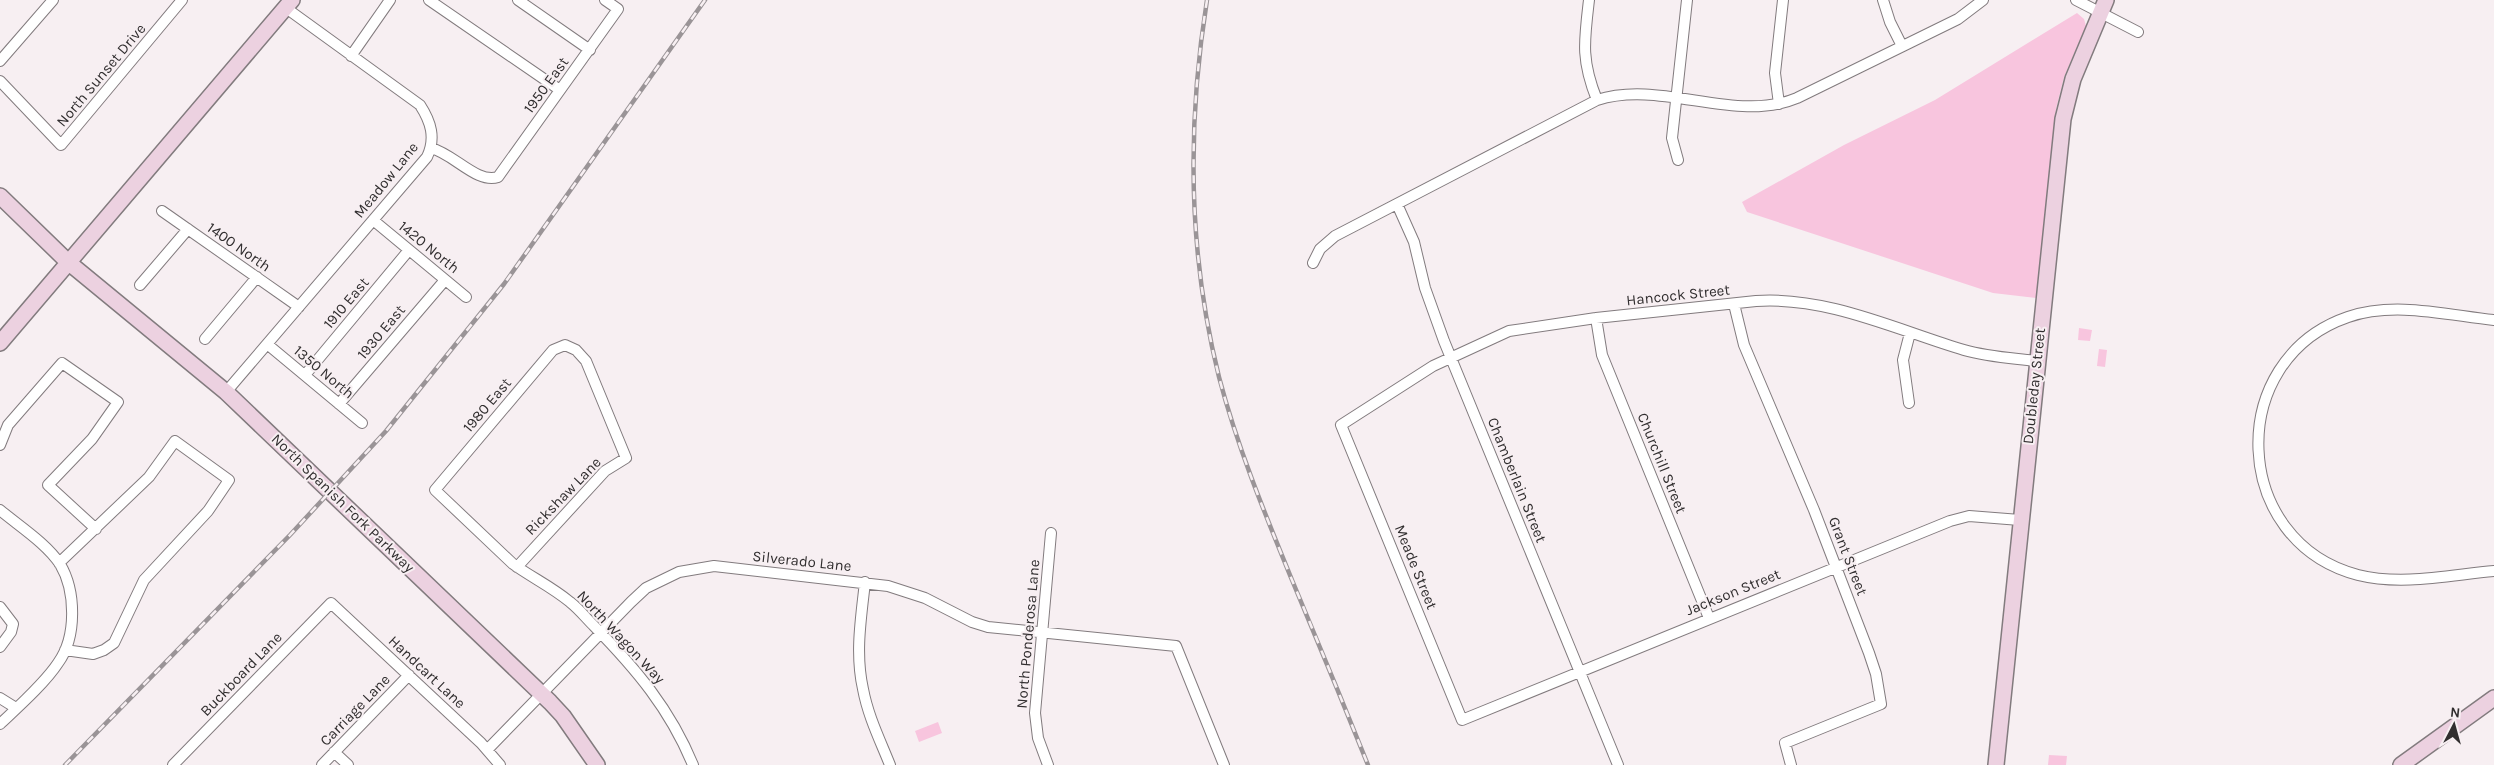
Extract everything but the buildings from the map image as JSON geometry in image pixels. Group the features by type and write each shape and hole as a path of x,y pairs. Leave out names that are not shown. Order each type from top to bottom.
{"street":[{"path":"0,62 53,0"},
{"name":"North Sunset Drive","path":"0,81 61,145 182,0"},
{"path":"351,56 390,0"},
{"path":"429,0 560,90"},
{"path":"518,0 590,50"},
{"name":"1950 East","path":"431,148 447,154 481,177 489,180 498,177 618,9 605,0"},
{"path":"1588,0 1584,55 1596,100"},
{"path":"1678,160 1672,138 1687,0"},
{"path":"1780,104 1775,73 1783,0"},
{"path":"1882,0 1902,46"},
{"path":"1313,263 1320,248 1329,239 1596,100 1632,94 1755,106 1780,104 1797,98 1958,19 1983,0"},
{"path":"2076,0 2103,7 2138,32"},
{"path":"0,343 289,4"},
{"name":"Meadow Lane","path":"226,392 427,157 431,148 431,126 428,117 420,105 351,56 289,4"},
{"name":"Doubleday Street","path":"1996,765 2036,361 2064,112 2073,79 2103,7"},
{"name":"North Spanish Fork Parkway","path":"0,196 68,262 226,392 541,693 563,716 597,765"},
{"name":"Chamberlain Street","path":"1397,204 1412,236 1425,288 1451,357 1618,765"},
{"name":"1400 North","path":"162,211 299,307"},
{"name":"1420 North","path":"373,220 466,296"},
{"path":"140,285 188,229"},
{"name":"1910 East","path":"305,375 409,250"},
{"path":"205,339 257,277"},
{"name":"1930 East","path":"339,404 445,280"},
{"name":"Hancock Street","path":"1341,425 1451,357 1509,330 1596,318 1773,300 1798,301 1829,308 1980,354 2036,361"},
{"name":"Grant Street","path":"1734,304 1744,345 1814,510 1869,653 1876,674 1881,704 1785,743 1791,765"},
{"path":"2494,320 2394,309 2368,311 2346,317 2320,330 2300,346 2281,366 2263,402 2257,443 2265,491 2275,511 2292,535 2310,551 2331,565 2358,575 2379,579 2405,579 2494,571"},
{"name":"Churchill Street","path":"1596,318 1602,355 1709,618"},
{"path":"1910,333 1903,360 1910,403"},
{"name":"1350 North","path":"268,344 362,423"},
{"name":"1980 East","path":"435,490 553,350 565,345"},
{"name":"Rickshaw Lane","path":"517,567 606,471 626,458 586,361 576,350 565,345"},
{"path":"0,445 8,425 62,363 118,402 92,439 48,485 96,529"},
{"name":"Meade Street","path":"1341,425 1462,720"},
{"path":"59,563 149,477 175,442 229,480 208,511 144,580 114,643 104,650 93,654 65,650"},
{"name":"North Wagon Way","path":"435,490 517,567 571,603 600,632 647,683 666,710 693,765"},
{"path":"0,510 59,563 71,594 71,621 65,650 58,664 0,724"},
{"name":"Jackson Street","path":"1462,720 1950,520 1969,516 2020,520"},
{"name":"North Ponderosa Lane","path":"1048,765 1038,738 1035,713 1051,533"},
{"name":"Silverado Lane","path":"487,750 600,632 646,588 662,579 698,567 725,567 865,582 908,592 937,603 972,622 988,627 1176,646 1224,765"},
{"path":"865,582 859,648 862,689 890,765"},
{"name":"Handcart Lane","path":"331,603 409,675 487,750 500,765"},
{"name":"Buckboard Lane","path":"173,765 331,603"},
{"path":"0,607 13,624 11,632 0,647"},
{"name":"Carriage Lane","path":"322,765 409,675"},
{"path":"0,698 16,708"},
{"path":"2401,765 2494,698"},
{"path":"334,752 348,765"}],"shaded area":[{"path":"2077,13 2084,19 2086,26 2064,77 2056,109 2036,298 1993,293 1747,212 1742,202 1844,145 1935,100"},
{"path":"2079,328 2092,330 2090,341 2078,340"},
{"path":"2099,349 2107,350 2105,367 2097,366"},
{"path":"938,722 942,733 919,742 915,731"},
{"path":"2049,755 2067,756 2066,765 2048,765"}],"railway":[{"path":"65,765 290,535 386,431 504,284 705,0"},
{"path":"1207,0 1196,94 1194,189 1196,236 1209,330 1226,403 1252,480 1368,765"}]}
